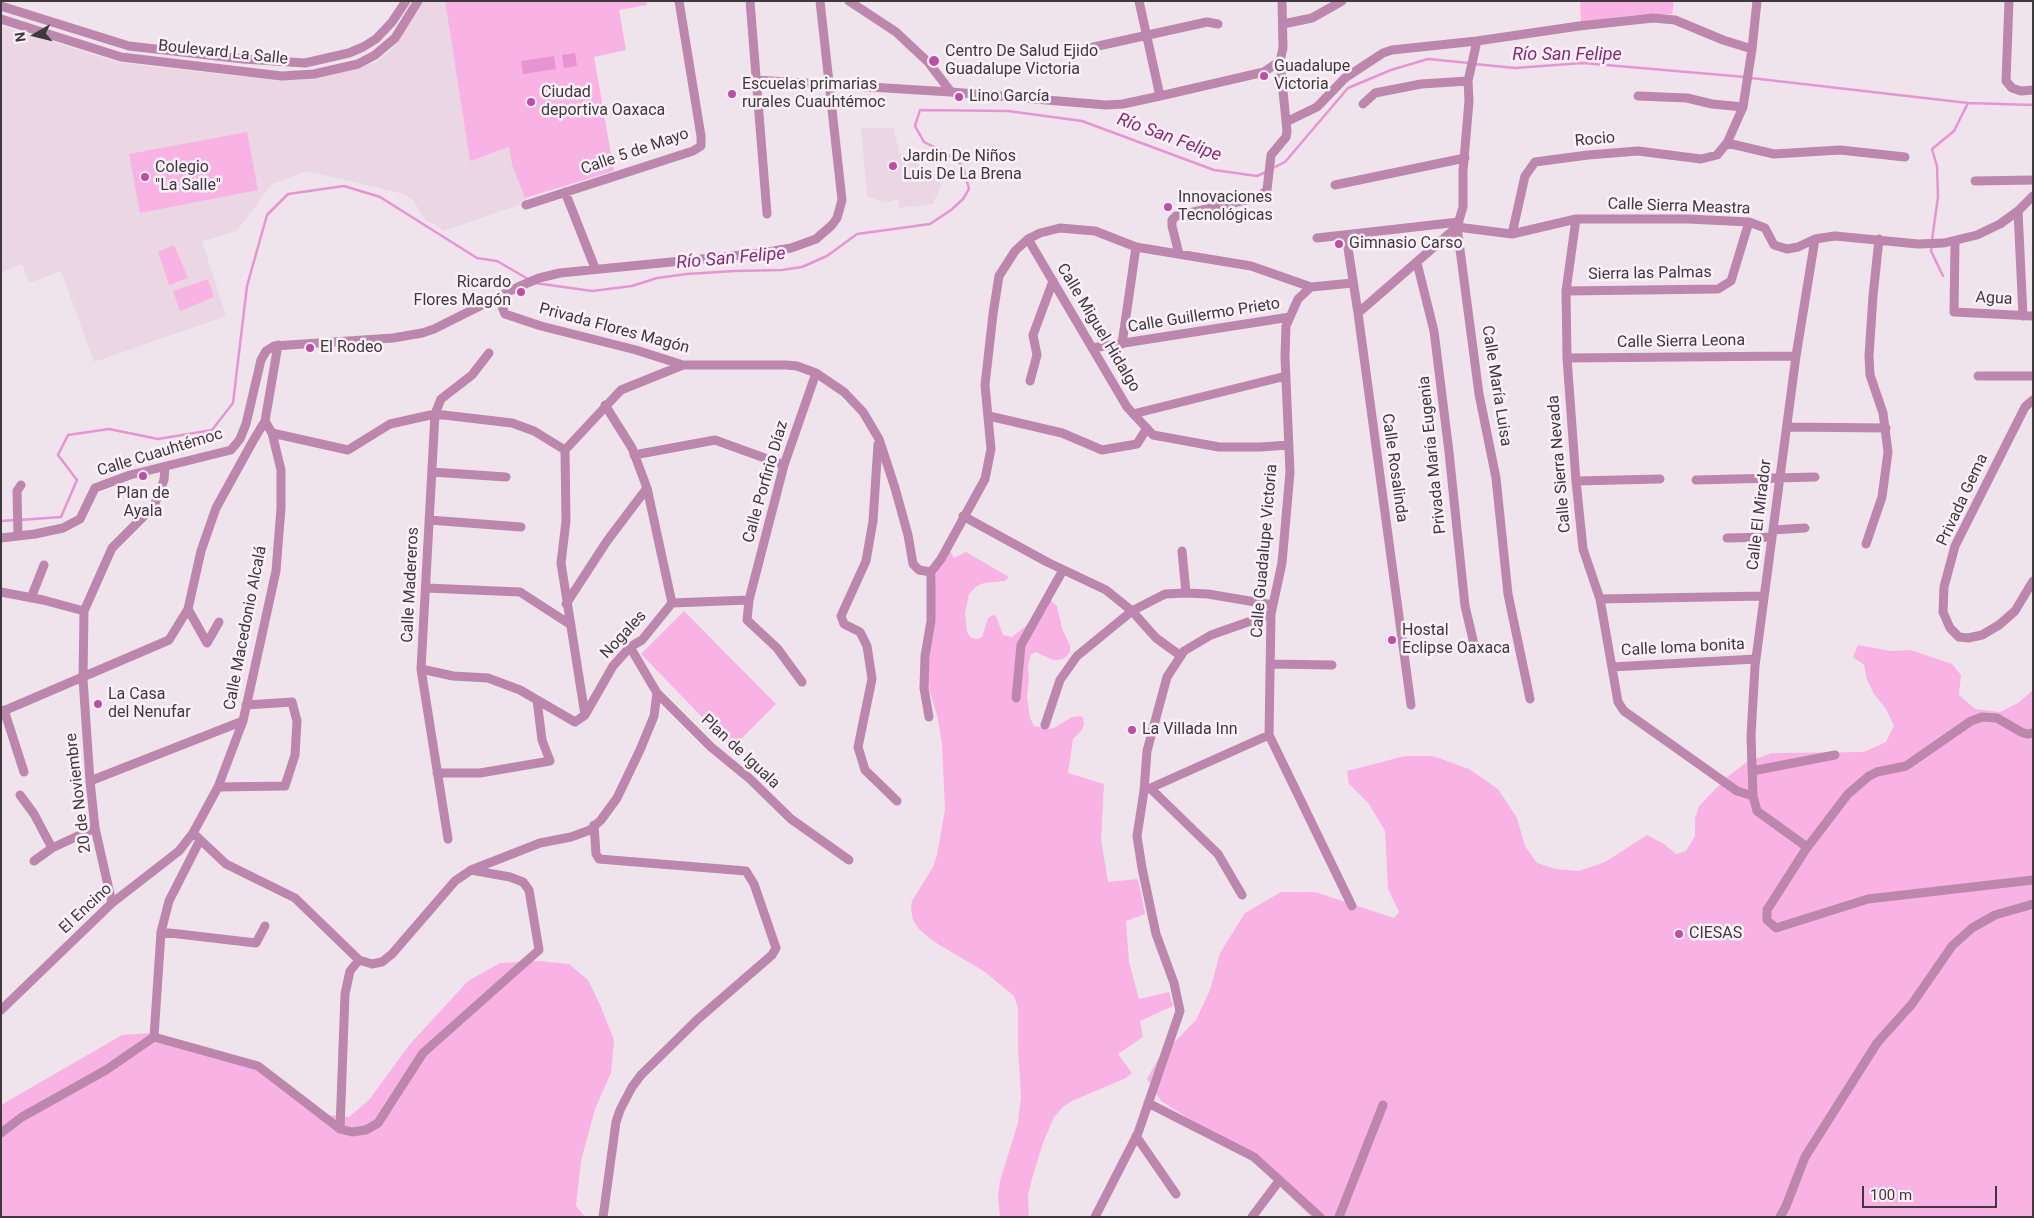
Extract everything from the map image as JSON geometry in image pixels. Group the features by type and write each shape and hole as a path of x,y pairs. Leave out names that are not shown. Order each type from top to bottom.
{"street":[{"name":"Boulevard La Salle","path":"1,6 129,46 243,59 304,63 348,53 363,47 376,39 392,22 406,1"},
{"name":"Boulevard La Salle","path":"1,18 121,57 282,76 314,74 358,64 375,55 395,38 418,1"},
{"name":"Calle 5 de Mayo","path":"526,205 693,151 701,146 701,136 679,1"},
{"path":"750,1 767,214"},
{"path":"24,772 2,711 84,679 169,640 188,609 202,551 216,508 253,440 266,421 278,345 408,336 434,329 539,278 595,268 762,253 805,244 822,234 837,218 842,200 820,1"},
{"path":"849,1 896,32 928,62 951,92"},
{"path":"1139,1 1160,96"},
{"path":"1179,254 1172,226 1172,220 1176,216 1258,197 1266,193 1272,153 1287,134 1280,61 1283,48 1282,1"},
{"path":"1283,24 1312,18 1342,1"},
{"path":"1757,1 1752,49 1742,107 1727,143 1774,154 1840,150 1905,157"},
{"path":"2009,1 2006,81 2012,88 2021,91 2033,90"},
{"path":"1286,122 1317,107 1340,81 1383,53 1397,49 1477,41 1595,24 1659,18 1684,23 1714,37 1752,49"},
{"path":"1080,50 1207,22 1218,24"},
{"name":"Calle María Luisa","path":"1477,41 1469,79 1463,207 1458,224 1480,394 1496,478 1508,594 1530,699"},
{"path":"756,80 951,92 1106,105 1123,104 1264,72 1280,61"},
{"path":"1363,104 1375,93 1422,84 1469,79"},
{"path":"1638,96 1686,98 1712,104 1742,107"},
{"name":"Rocio","path":"1512,234 1525,176 1535,162 1588,154 1638,151 1701,160 1717,155 1727,143"},
{"path":"1335,185 1465,158"},
{"path":"1975,180 2033,180"},
{"path":"565,192 595,268"},
{"name":"Calle Sierra Meastra","path":"1317,238 1458,224 1512,234 1576,219 1750,222 1764,228 1774,245 1787,249 1798,247 1815,239 1835,236 1918,244 1944,243 1955,242 1992,228 2018,211 2033,196"},
{"path":"2018,211 2028,316"},
{"name":"Calle Sierra Nevada","path":"1576,219 1566,291 1566,358 1576,481 1583,549 1600,599 1618,702 1624,711 1738,791 1752,796"},
{"name":"Sierra las Palmas","path":"1566,291 1718,289 1731,281 1750,222"},
{"path":"1358,313 1417,263 1458,224"},
{"path":"929,717 924,688 925,656 931,621 931,572 941,559 984,478 991,449 985,385 993,314 1000,276 1015,251 1028,239 1040,233 1060,228 1095,231 1136,247 1251,266 1311,287 1353,283"},
{"name":"Calle Rosalinda","path":"1346,235 1411,705"},
{"name":"Calle Miguel Hidalgo","path":"1028,239 1127,407 1153,435 1220,446 1260,447 1289,445"},
{"name":"Calle El Mirador","path":"1752,796 1756,659 1796,356 1815,239"},
{"path":"1866,544 1882,497 1888,452 1883,413 1870,375 1869,356 1879,239"},
{"name":"Agua","path":"1955,242 1954,312 2028,316"},
{"path":"1122,344 1136,247"},
{"name":"Privada María Eugenia","path":"1417,263 1434,331 1448,438 1465,606 1474,644"},
{"path":"1030,380 1036,355 1033,335 1053,281"},
{"name":"Calle Guadalupe Victoria","path":"1269,735 1272,610 1282,563 1290,472 1286,326 1298,298 1311,287"},
{"name":"Privada Flores Magón","path":"498,297 505,314 541,326 636,350 683,365 786,365 797,366 816,373 844,392 863,412 879,439 898,497 913,564 919,570 931,572"},
{"name":"Calle Guillermo Prieto","path":"1092,348 1290,317"},
{"name":"Calle Cuauhtémoc","path":"1,538 18,533 35,534 63,528 80,519 96,488 130,475 231,450 240,439 246,424 261,360 266,351 278,345"},
{"name":"Calle Madereros","path":"448,839 421,669 435,414 441,399 472,375 489,353"},
{"name":"Calle Sierra Leona","path":"1566,358 1796,356"},
{"path":"421,669 453,676 488,678 520,690 575,722 585,715 561,564 566,521 565,450 621,390 683,365"},
{"name":"Calle Porfirio Díaz","path":"802,682 777,648 747,620 749,600 784,464 816,373"},
{"path":"1133,414 1286,376"},
{"path":"1978,376 2033,376"},
{"name":"Privada Gema","path":"2033,400 2025,407 1955,546 1944,587 1943,612 1950,628 1958,637 1968,638 1982,635 1999,625 2015,611 2033,581"},
{"path":"605,405 634,455 647,488 672,603 749,600"},
{"path":"272,433 348,450 390,424 435,414 512,423 534,431 565,450"},
{"path":"989,416 1062,432 1102,450 1137,444 1147,428"},
{"name":"Calle Macedonio Alcalá","path":"196,837 218,787 243,721 276,571 281,508 281,470 272,433 266,421"},
{"path":"1787,427 1886,428"},
{"path":"879,439 873,521 866,561 844,605 841,616 844,624 860,632 868,646 872,679 858,747 865,770 897,801"},
{"path":"634,455 715,440 784,464"},
{"path":"1,592 84,611 112,548 154,506 164,480 165,467"},
{"path":"432,472 506,477"},
{"path":"1696,480 1815,477"},
{"path":"1576,481 1660,480"},
{"path":"18,533 19,517 16,491 21,485"},
{"path":"566,604 606,541 647,488"},
{"path":"963,516 1063,570 1106,590 1132,610 1156,638 1181,656"},
{"path":"430,520 521,527"},
{"path":"1727,538 1773,534 1804,528"},
{"path":"1182,551 1186,593"},
{"path":"31,598 44,565"},
{"path":"1016,698 1021,645 1063,570"},
{"path":"426,588 520,592 571,626"},
{"path":"1045,725 1060,680 1077,656 1132,610 1165,594 1186,593 1208,594 1272,610"},
{"path":"1600,599 1764,596"},
{"name":"Nogales","path":"585,715 613,666 630,647 642,640 672,603"},
{"path":"188,609 208,642 219,622"},
{"path":"1095,1217 1136,1136 1180,1011 1174,982 1156,934 1137,836 1147,790 1147,750 1167,678 1184,651 1211,635 1272,610"},
{"name":"20 de Noviembre","path":"84,611 84,679 90,781 95,828 112,903"},
{"name":"Plan de Iguala","path":"630,647 657,693 711,747 755,783 777,807 849,860"},
{"name":"Calle loma bonita","path":"1612,667 1756,659"},
{"path":"1271,664 1332,665"},
{"path":"154,1038 161,932 169,901 196,837 226,864 295,898 359,960 372,964 382,962 392,954 455,881 471,870 540,843 571,837 590,830 601,820 623,787 654,716 657,693"},
{"path":"438,773 480,773 550,761 542,740 537,700"},
{"path":"218,787 285,786 295,755 297,721 292,702 246,706"},
{"path":"2033,733 2021,732 1997,718 1982,717 1971,721 1906,766 1877,772 1869,776 1848,794 1807,847 1767,910 1767,920 1776,928 1868,899 2033,880"},
{"path":"90,781 243,721"},
{"path":"1147,790 1269,735 1352,906"},
{"path":"1752,771 1835,756"},
{"path":"1147,790 1218,854 1242,895"},
{"path":"20,795 34,814 52,848"},
{"path":"1752,796 1757,810 1762,815 1807,847"},
{"path":"594,825 596,854 599,859 746,871 754,884 776,948 772,955 692,1025 641,1075 632,1087 616,1122 603,1217"},
{"path":"34,861 52,848 95,828"},
{"name":"El Encino","path":"1,1010 112,903 196,837"},
{"path":"1,1133 22,1117 106,1070 154,1038 258,1066 340,1129 352,1132 366,1130 378,1123 423,1053 539,950 528,890 523,882 510,877 471,870"},
{"path":"1780,1217 1805,1157 1814,1142 1877,1043 1912,1004 1952,946 1972,928 1995,915 2033,904"},
{"path":"161,932 256,943 265,926"},
{"path":"340,1129 345,994 350,971 359,960"},
{"path":"1148,1103 1254,1156 1320,1217"},
{"path":"1338,1217 1383,1105"},
{"path":"1136,1136 1176,1194"},
{"path":"1252,1217 1279,1181"}],"shaded area":[{"name":"Colegio \"La Salle\"","path":"423,1 445,1 470,160 509,147 512,165 527,202 444,231 426,221 413,200 404,194 307,171 272,184 237,231 202,241 226,316 94,362 61,271 29,283 22,264 1,273 1,26 121,63 238,76 269,77 350,70 377,62 393,48"},
{"name":"Ciudad deportiva Oaxaca","path":"445,1 646,1 647,5 619,10 626,50 594,57 614,171 525,198 512,165 509,147 470,161"},
{"path":"1580,1 1674,1 1672,14 1635,15 1581,22"},
{"path":"575,53 577,66 564,68 562,55"},
{"path":"554,56 556,69 523,74 521,61"},
{"name":"Jardin De Niños Luis De La Brena","path":"861,128 894,128 899,153 944,180 933,204 899,208 898,199 886,203 867,196"},
{"path":"247,132 258,190 140,213 129,154"},
{"path":"174,245 188,278 169,285 158,252"},
{"path":"208,279 214,297 180,311 173,291"},
{"path":"950,551 954,558 966,552 1009,577 1005,581 984,583 977,586 969,594 965,613 967,632 971,638 977,639 982,637 988,618 992,615 996,616 1003,635 1012,637 1027,625 1049,599 1057,606 1062,628 1070,646 1070,652 1065,658 1059,660 1053,660 1036,652 1031,654 1028,665 1027,697 1030,718 1034,726 1048,729 1054,728 1072,717 1081,716 1083,718 1082,730 1073,739 1068,773 1104,784 1101,839 1108,882 1138,879 1145,914 1126,921 1129,962 1139,999 1169,992 1173,1006 1140,1021 1143,1037 1118,1054 1132,1073 1126,1078 1072,1101 1064,1106 1054,1117 1043,1143 1031,1182 1028,1195 1029,1217 1000,1217 998,1197 1000,1181 1018,1123 1021,1096 1018,1008 1014,996 985,972 933,941 919,929 913,920 911,909 912,901 933,867 945,809 942,745 938,719 926,678 922,652 938,565"},
{"path":"684,611 776,704 732,748 641,654"},
{"path":"1858,645 1891,651 1911,650 1952,664 1961,675 1959,695 1975,709 2000,712 2018,703 2033,690 2033,1217 1311,1217 1277,1183 1240,1151 1161,1101 1147,1079 1158,1059 1196,1020 1210,990 1220,953 1245,913 1281,892 1315,892 1394,918 1399,912 1388,889 1385,831 1369,804 1349,784 1347,771 1405,756 1433,756 1469,769 1498,789 1517,818 1525,846 1537,863 1556,869 1579,871 1605,862 1647,835 1664,844 1676,854 1686,851 1695,836 1695,818 1699,806 1727,777 1747,762 1772,753 1864,752 1886,742 1894,726 1886,709 1874,694 1867,680 1864,665 1853,657"},
{"path":"538,961 569,964 588,980 614,1040 611,1073 595,1109 581,1161 576,1206 585,1217 1,1217 1,1105 122,1035 149,1033 242,1059 327,1115 349,1117 369,1100 410,1044 468,981 500,963"}],"waterway":[{"name":"Río San Felipe","path":"1271,169 1285,162 1348,88 1391,70 1428,59 1469,63"},
{"name":"Río San Felipe","path":"1474,64 1515,68 1583,63 1745,77"},
{"name":"Río San Felipe","path":"1751,78 1968,103 2033,105"},
{"path":"1932,240 1938,197 1937,166 1932,149 1954,131 1968,103"},
{"name":"Río San Felipe","path":"535,283 592,291 632,286 657,278 687,274 782,270 802,267 827,256 857,234 930,224 951,210 963,199 969,189 963,166 946,153 924,142 915,126 920,110 1008,111 1082,121 1214,170 1257,176 1266,172"},
{"path":"20,520 61,517 77,480 58,455 68,435 109,429 158,439 212,430 233,403 247,286 267,215 288,194 344,186 380,197 477,258 497,261 528,279"},
{"path":"1932,245 1931,251 1943,276"},
{"path":"1,521 15,520"}],"place":[{"name":"Centro De Salud Ejido Guadalupe Victoria","path":"934,61"},
{"name":"Guadalupe Victoria","path":"1264,76"},
{"name":"Escuelas primarias rurales Cuauhtémoc","path":"732,94"},
{"name":"Lino García","path":"959,97"},
{"name":"Ciudad deportiva Oaxaca","path":"531,102"},
{"name":"Jardin De Niños Luis De La Brena","path":"893,166"},
{"name":"Colegio \"La Salle\"","path":"145,177"},
{"name":"Innovaciones Tecnológicas","path":"1168,207"},
{"name":"Gimnasio Carso","path":"1339,244"},
{"name":"Ricardo Flores Magón","path":"521,292"},
{"name":"El Rodeo","path":"310,348"},
{"name":"Plan de Ayala","path":"143,476"},
{"name":"Hostal Eclipse Oaxaca","path":"1392,640"},
{"name":"La Casa del Nenufar","path":"98,704"},
{"name":"La Villada Inn","path":"1132,730"},
{"name":"CIESAS","path":"1679,934"}]}
